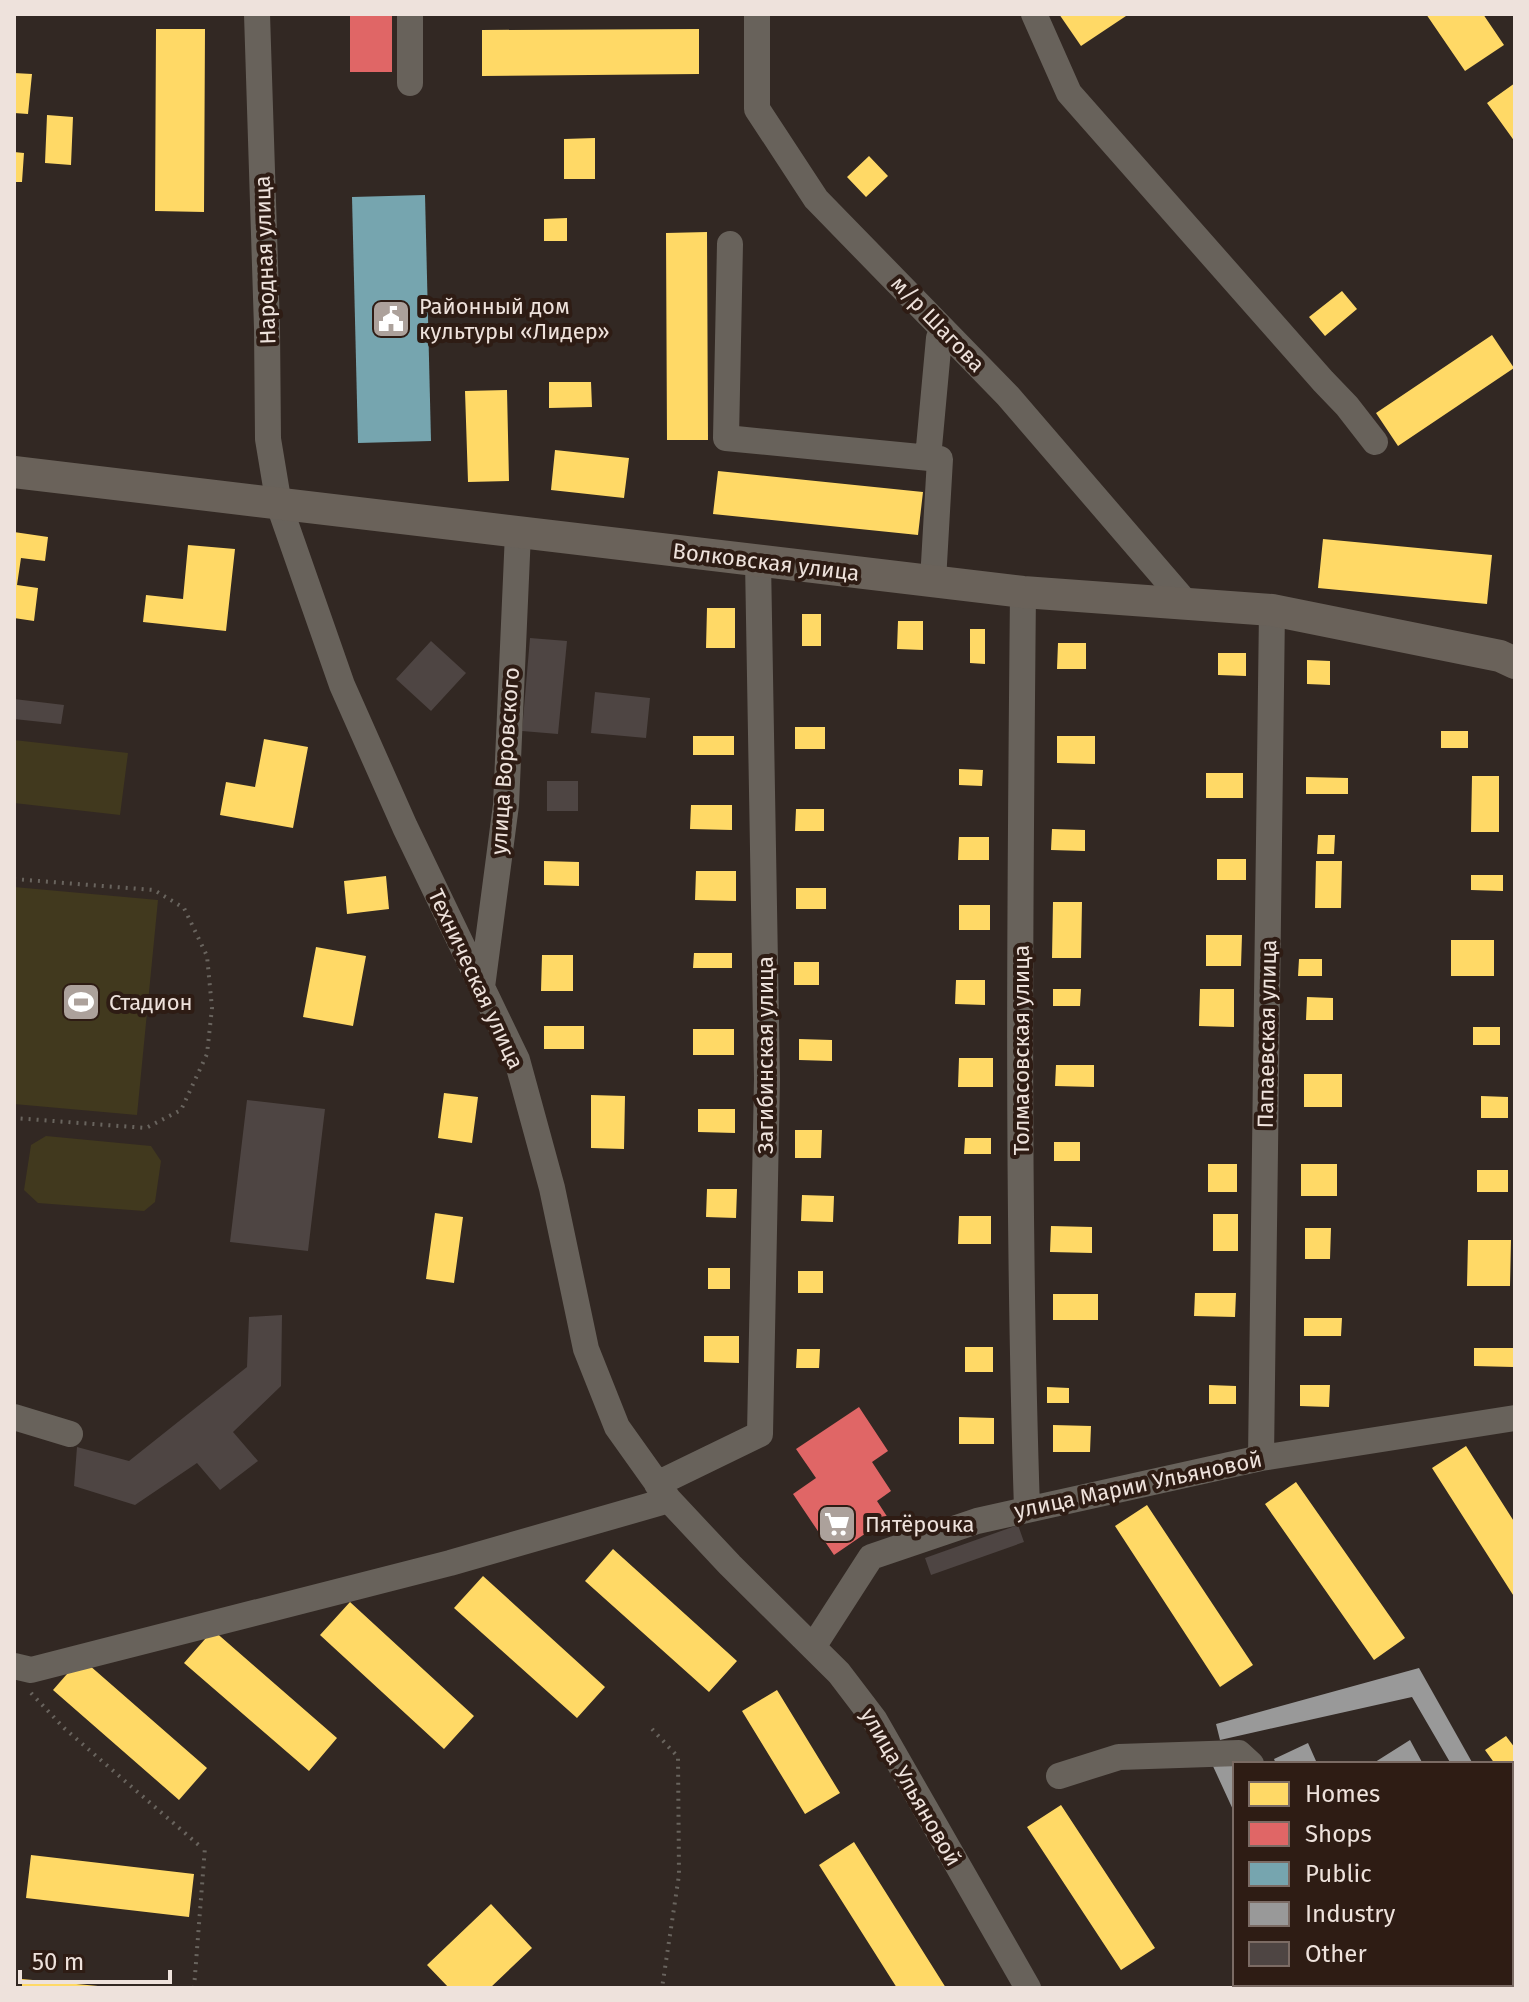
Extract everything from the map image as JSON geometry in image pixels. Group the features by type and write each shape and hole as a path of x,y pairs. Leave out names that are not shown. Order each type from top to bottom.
{"main road":[{"name":"Волковская улица","path":"14,472 1023,592 1272,610 1500,656 1515,663"}],"street":[{"name":"Народная улица","path":"257,14 268,439 279,505"},
{"path":"410,14 410,83"},
{"name":"м/р Шагова","path":"757,14 757,109 816,199 1008,396 1188,605"},
{"path":"1034,14 1069,93 1347,406 1375,442"},
{"path":"730,244 726,438 940,459 933,581"},
{"path":"928,458 939,338"},
{"name":"Техническая улица","path":"279,505 342,685 405,827 517,1060 552,1188 586,1349 617,1427 663,1492"},
{"name":"улица Воровского","path":"482,987 506,805 518,533"},
{"name":"Загибинская улица","path":"663,1492 760,1434 767,1079 758,561"},
{"name":"Толмасовская улица","path":"1023,592 1020,907 1023,1375 1027,1509"},
{"name":"Папаевская улица","path":"1261,1458 1272,610"},
{"path":"14,1417 70,1434"},
{"name":"улица Марии Ульяновой","path":"813,1647 871,1557 977,1521 1261,1458 1515,1418"},
{"path":"19,1676 31,1670 450,1563 663,1492"},
{"name":"улица Ульяновой","path":"663,1492 730,1565 839,1673 874,1719 1028,1988"},
{"path":"1059,1776 1119,1757 1239,1753 1249,1762"}],"path":[{"path":"14,879 154,890 184,908 207,956 212,1008 207,1054 181,1110 146,1128 14,1118"},
{"path":"19,1676 64,1728 203,1847 194,1988"},
{"path":"652,1729 678,1757 679,1875 662,1988"}],"shaded area":[{"path":"14,740 128,753 120,815 14,803"},
{"name":"Стадион","path":"14,887 158,900 137,1115 14,1104"},
{"path":"46,1136 151,1146 161,1161 155,1202 144,1211 38,1203 24,1190 31,1145"}],"building: Homes":[{"path":"1059,14 1129,14 1081,46"},
{"path":"1426,14 1483,14 1504,45 1465,71"},
{"path":"156,29 205,29 204,212 155,211"},
{"path":"699,29 699,74 482,76 482,30"},
{"path":"14,73 32,74 28,114 14,113"},
{"path":"1515,83 1515,142 1487,103"},
{"path":"47,115 73,117 71,165 45,163"},
{"path":"595,138 595,179 564,179 564,139"},
{"path":"14,152 24,153 22,182 14,182"},
{"path":"869,156 888,176 866,197 847,177"},
{"path":"567,218 567,241 544,241 544,219"},
{"path":"707,232 708,440 667,440 666,233"},
{"path":"1342,291 1357,309 1325,336 1309,317"},
{"path":"1492,335 1514,368 1398,446 1376,413"},
{"path":"549,382 591,382 592,407 549,408"},
{"path":"507,390 509,481 468,482 465,391"},
{"path":"555,450 629,458 624,498 551,490"},
{"path":"718,471 923,492 918,535 713,514"},
{"path":"14,532 48,537 45,561 21,558 17,585 38,588 34,621 14,618"},
{"path":"1323,539 1492,555 1487,604 1318,588"},
{"path":"188,545 235,549 226,631 143,622 146,595 183,599"},
{"path":"707,608 735,608 735,648 706,648"},
{"path":"802,614 821,614 821,646 802,646"},
{"path":"898,621 923,621 923,650 897,649"},
{"path":"970,629 985,629 985,664 970,663"},
{"path":"1058,643 1086,643 1086,669 1057,669"},
{"path":"1218,653 1246,653 1246,676 1218,675"},
{"path":"1307,660 1330,661 1330,685 1307,684"},
{"path":"795,727 825,727 825,749 795,749"},
{"path":"1441,731 1468,731 1468,748 1441,748"},
{"path":"693,736 734,736 734,755 693,755"},
{"path":"1057,736 1095,736 1095,764 1057,763"},
{"path":"264,739 308,747 293,828 220,815 226,782 255,787"},
{"path":"959,769 983,770 982,786 959,785"},
{"path":"1206,773 1243,773 1243,798 1206,798"},
{"path":"1472,776 1499,776 1499,832 1471,832"},
{"path":"1306,777 1348,778 1348,794 1306,794"},
{"path":"691,805 732,805 732,830 690,829"},
{"path":"796,809 824,809 824,831 795,831"},
{"path":"1052,829 1085,830 1085,851 1051,850"},
{"path":"1318,835 1335,835 1334,854 1317,854"},
{"path":"959,837 989,837 989,860 958,860"},
{"path":"1217,859 1246,859 1246,880 1217,880"},
{"path":"544,861 579,862 579,886 544,885"},
{"path":"1316,861 1342,861 1341,908 1315,908"},
{"path":"696,871 736,871 736,901 695,900"},
{"path":"1471,875 1503,875 1503,891 1471,890"},
{"path":"386,876 389,909 347,914 344,881"},
{"path":"796,888 826,888 826,909 796,909"},
{"path":"1053,902 1082,902 1081,958 1052,958"},
{"path":"959,905 990,905 990,930 959,930"},
{"path":"1206,935 1242,935 1241,966 1206,966"},
{"path":"1451,940 1494,940 1494,976 1451,976"},
{"path":"316,947 366,956 353,1026 303,1017"},
{"path":"694,953 732,953 732,968 693,968"},
{"path":"542,955 573,955 573,991 541,991"},
{"path":"1299,959 1322,959 1322,976 1298,976"},
{"path":"794,962 819,962 819,985 794,985"},
{"path":"956,980 985,980 985,1005 955,1004"},
{"path":"1053,989 1081,989 1080,1006 1053,1006"},
{"path":"1200,989 1234,989 1234,1027 1199,1026"},
{"path":"1307,997 1333,998 1333,1020 1306,1020"},
{"path":"544,1026 584,1026 584,1049 544,1049"},
{"path":"1473,1027 1500,1027 1500,1045 1473,1045"},
{"path":"693,1029 734,1029 734,1055 693,1055"},
{"path":"799,1039 832,1040 832,1061 799,1060"},
{"path":"959,1058 993,1058 993,1087 958,1087"},
{"path":"1056,1065 1094,1065 1094,1087 1055,1086"},
{"path":"1304,1074 1342,1074 1342,1107 1304,1107"},
{"path":"444,1093 478,1097 472,1143 438,1138"},
{"path":"591,1095 625,1096 624,1149 591,1148"},
{"path":"1481,1096 1508,1097 1508,1118 1481,1118"},
{"path":"698,1109 735,1109 735,1133 698,1132"},
{"path":"795,1130 822,1130 821,1158 795,1158"},
{"path":"965,1138 991,1138 991,1154 964,1154"},
{"path":"1054,1142 1080,1142 1080,1161 1054,1161"},
{"path":"1208,1164 1237,1164 1237,1192 1208,1192"},
{"path":"1301,1164 1337,1164 1337,1196 1301,1196"},
{"path":"1477,1170 1508,1170 1508,1192 1477,1192"},
{"path":"707,1189 737,1189 736,1218 706,1217"},
{"path":"802,1195 834,1196 833,1222 801,1221"},
{"path":"435,1213 463,1217 454,1283 426,1279"},
{"path":"1213,1214 1238,1214 1238,1251 1213,1251"},
{"path":"959,1216 991,1216 991,1244 958,1244"},
{"path":"1051,1226 1092,1227 1092,1253 1050,1252"},
{"path":"1305,1228 1331,1228 1330,1259 1305,1259"},
{"path":"1468,1240 1511,1240 1510,1286 1467,1286"},
{"path":"708,1268 730,1268 730,1289 708,1289"},
{"path":"798,1271 823,1271 823,1293 798,1293"},
{"path":"1195,1293 1236,1293 1235,1317 1194,1316"},
{"path":"1053,1294 1098,1294 1098,1320 1053,1320"},
{"path":"1304,1318 1342,1318 1341,1336 1304,1336"},
{"path":"704,1336 739,1336 739,1363 704,1362"},
{"path":"965,1347 993,1347 993,1372 965,1372"},
{"path":"1474,1348 1513,1348 1513,1367 1474,1366"},
{"path":"797,1349 820,1349 819,1368 796,1368"},
{"path":"1209,1385 1236,1386 1236,1404 1209,1404"},
{"path":"1300,1385 1330,1385 1329,1407 1300,1406"},
{"path":"1047,1387 1069,1388 1069,1403 1047,1403"},
{"path":"959,1417 994,1418 994,1444 959,1444"},
{"path":"1053,1425 1091,1426 1090,1452 1053,1452"},
{"path":"1466,1446 1515,1523 1515,1598 1432,1468"},
{"path":"1296,1482 1405,1638 1374,1660 1265,1504"},
{"path":"1147,1505 1253,1665 1220,1687 1115,1526"},
{"path":"613,1549 737,1661 709,1692 585,1581"},
{"path":"483,1576 605,1687 577,1718 454,1608"},
{"path":"350,1602 474,1716 444,1749 320,1635"},
{"path":"213,1630 337,1738 309,1771 184,1663"},
{"path":"81,1658 207,1768 179,1800 53,1690"},
{"path":"777,1690 840,1793 805,1814 742,1711"},
{"path":"1506,1736 1515,1748 1515,1777 1513,1778 1513,1762 1494,1762 1485,1750"},
{"path":"1061,1805 1155,1948 1121,1970 1027,1827"},
{"path":"854,1842 946,1988 897,1988 819,1865"},
{"path":"31,1855 194,1874 189,1917 26,1898"},
{"path":"491,1904 532,1948 490,1988 449,1988 427,1965"},
{"path":"22,1979 98,1986 98,1988 22,1988"}],"building: Shops":[{"path":"350,14 392,14 392,72 350,72"},
{"path":"859,1407 888,1451 872,1462 891,1491 877,1501 888,1518 834,1555 793,1494 816,1478 796,1449"}],"building: Public":[{"name":"Районный дом культуры «Лидер»","path":"425,195 431,441 358,443 352,197"}],"building: Industry":[{"path":"1419,1668 1472,1762 1450,1762 1412,1697 1220,1740 1216,1724"},
{"path":"1410,1740 1422,1762 1375,1762"},
{"path":"1308,1743 1316,1761 1275,1762 1274,1759"},
{"path":"1230,1758 1233,1764 1233,1810 1212,1764"},
{"path":"1513,1914 1515,1918 1513,1954"},
{"path":"1312,1986 1338,1988 1314,1988"},
{"path":"1386,1986 1460,1986 1456,1988 1383,1988"}],"building: Other":[{"path":"530,638 567,641 558,734 522,731"},
{"path":"431,641 466,673 431,711 396,679"},
{"path":"595,692 650,698 646,738 591,733"},
{"path":"14,699 64,705 61,724 14,719"},
{"path":"547,781 578,781 578,811 547,811"},
{"path":"247,1100 325,1109 308,1251 230,1242"},
{"path":"282,1315 281,1386 233,1432 258,1461 220,1490 197,1463 135,1505 74,1486 77,1447 129,1461 247,1367 249,1317"},
{"path":"1018,1525 1024,1542 931,1575 925,1558"}],"place":[{"name":"Районный дом культуры «Лидер»","path":"391,319"},
{"name":"Стадион","path":"81,1002"},
{"name":"Пятёрочка","path":"837,1524"}]}
